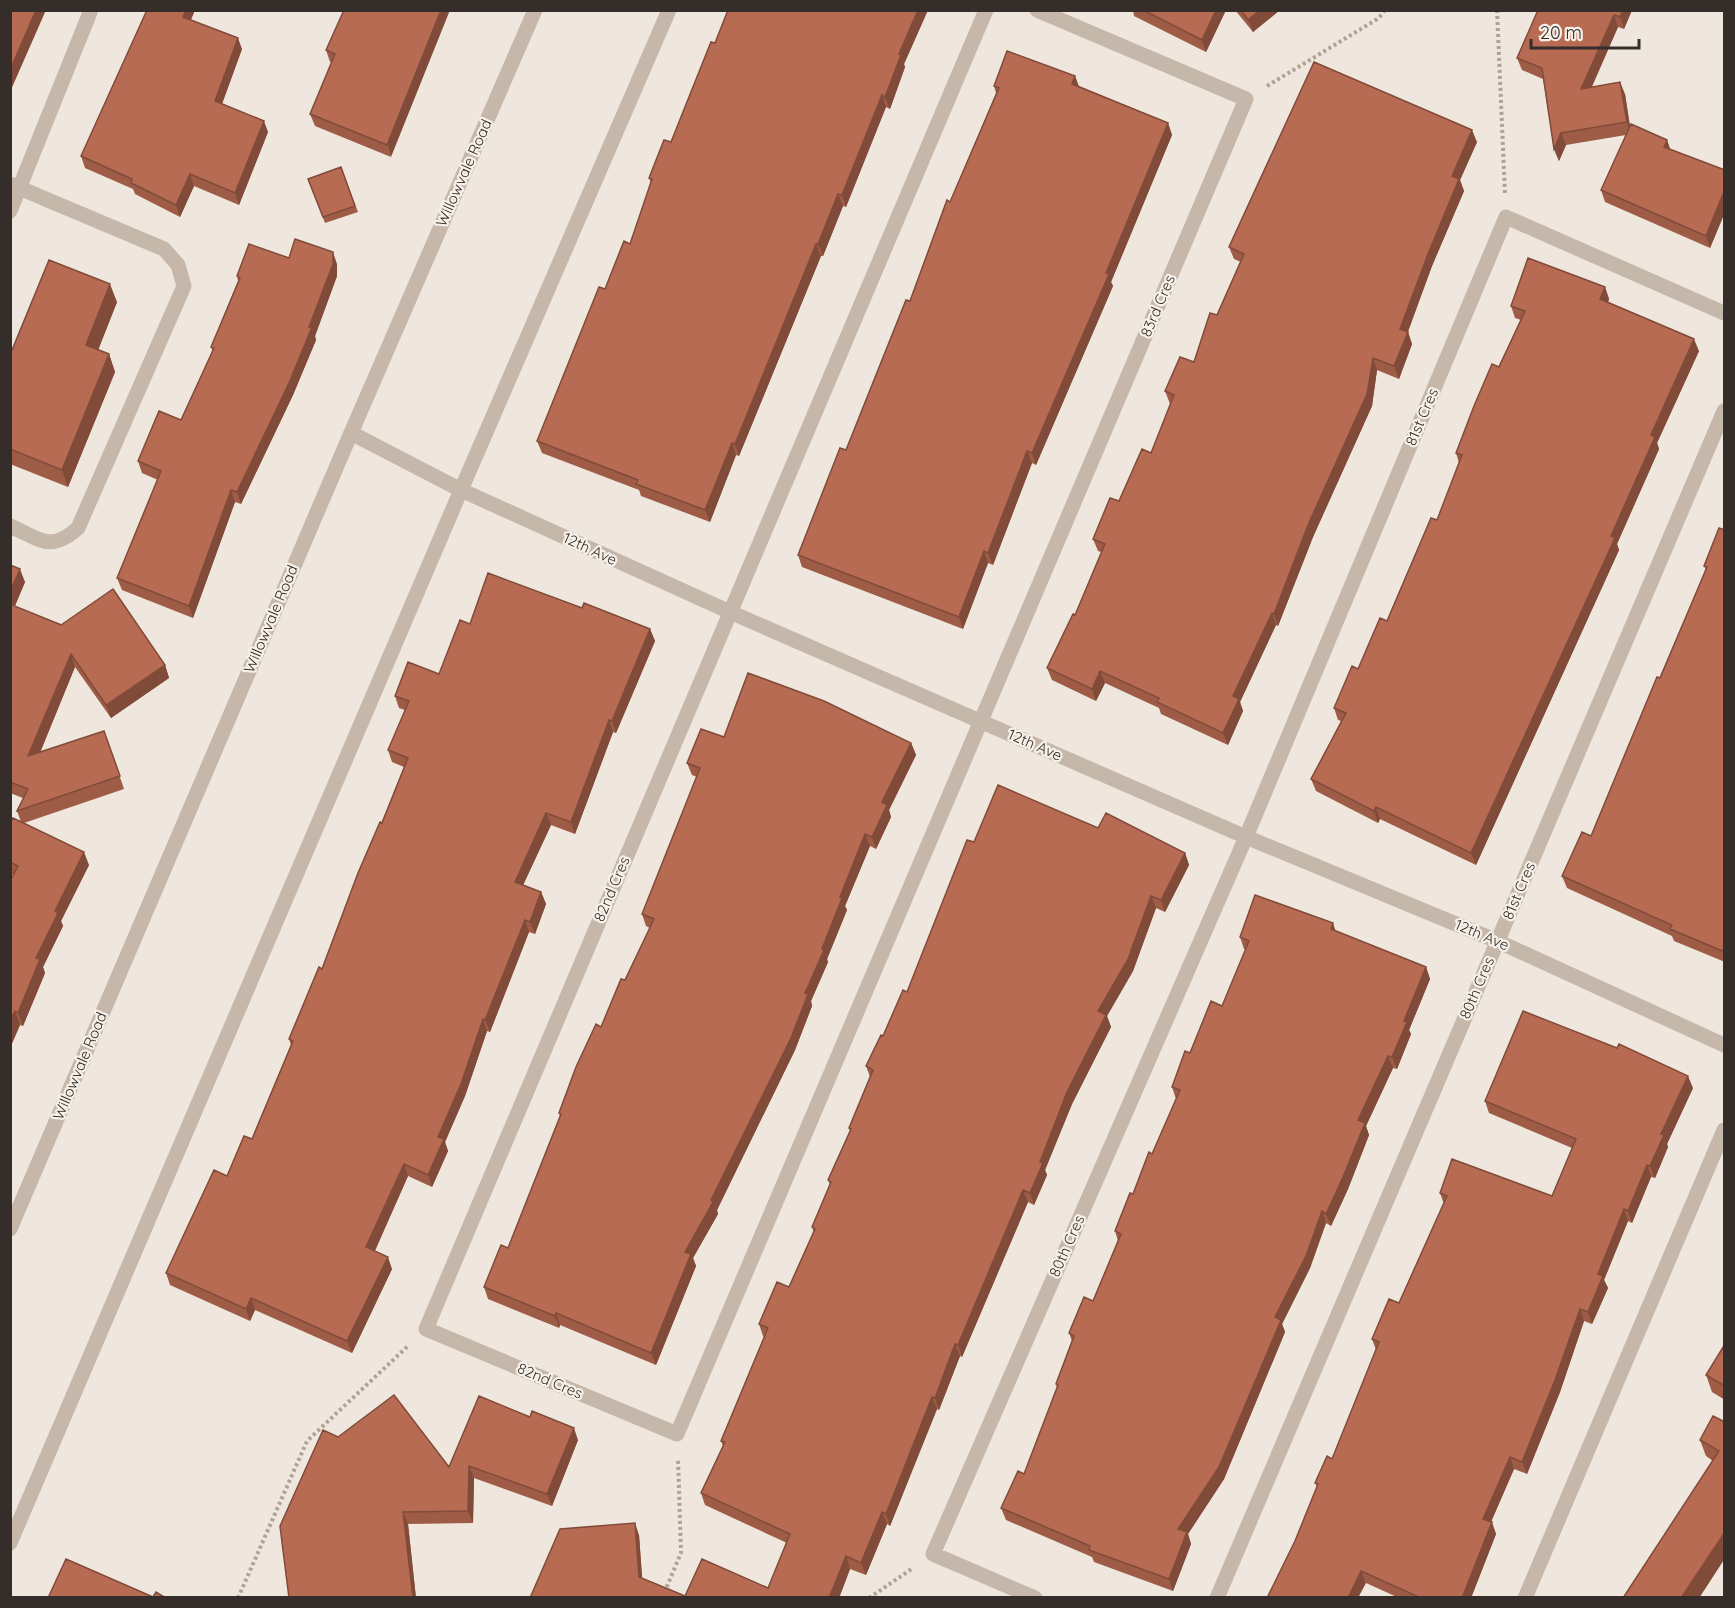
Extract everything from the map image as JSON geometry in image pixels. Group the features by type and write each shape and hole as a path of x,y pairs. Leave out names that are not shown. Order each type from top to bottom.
{"street":[{"path":"10,211 16,186 91,10"},
{"name":"Willowvale Road","path":"10,1229 535,10"},
{"path":"10,1543 461,489 669,10"},
{"path":"730,612 986,10"},
{"path":"1037,10 1246,99"},
{"name":"83rd Cres","path":"981,722 1246,99"},
{"path":"10,526 51,544 64,540 78,528 184,286 178,265 164,249 16,186"},
{"path":"1506,216 1725,313"},
{"name":"81st Cres","path":"1246,837 1506,216"},
{"name":"81st Cres","path":"1497,941 1725,411"},
{"name":"12th Ave","path":"351,433 461,489 730,612 1246,837 1497,941 1725,1045"},
{"name":"82nd Cres","path":"677,1434 426,1329 730,612"},
{"path":"677,1434 981,722"},
{"name":"80th Cres","path":"933,1554 1246,837"},
{"name":"80th Cres","path":"1217,1598 1497,941"},
{"path":"1525,1598 1725,1130"},
{"path":"933,1554 1035,1598"}],"path":[{"path":"1246,99 1379,18 1385,10"},
{"path":"1497,10 1506,216"},
{"path":"238,1598 307,1441 426,1329"},
{"path":"662,1598 681,1553 677,1434"},
{"path":"868,1598 933,1554"}],"building":[{"path":"10,10 36,10 10,70"},
{"path":"147,10 186,10 183,17 238,38 215,101 264,121 235,193 190,174 176,205 131,183 132,179 81,156"},
{"path":"344,10 441,10 387,145 310,114 335,54 326,50"},
{"path":"728,10 918,10 899,54 901,55 885,97 882,95 842,195 838,194 818,244 816,244 735,444 732,443 705,510 636,484 638,480 537,441 599,287 605,289 624,241 630,244 652,179 649,178 664,140 671,142 711,42 715,43"},
{"path":"1143,10 1216,10 1202,40"},
{"path":"1241,10 1260,10 1248,20"},
{"path":"1538,10 1623,10 1620,17 1614,15 1581,89 1620,82 1627,122 1561,133 1554,149 1542,68 1517,58"},
{"path":"1007,51 1075,76 1072,84 1168,123 1106,273 1109,274 1032,453 1027,451 988,553 984,551 959,617 798,555 840,448 846,450 906,300 910,301 947,200 950,202 999,88 994,86"},
{"path":"1314,62 1472,130 1452,176 1459,179 1400,329 1408,332 1394,366 1373,358 1367,394 1308,525 1274,614 1272,613 1233,696 1239,699 1223,733 1157,702 1159,698 1100,671 1092,689 1047,668 1073,614 1075,615 1105,544 1093,539 1110,498 1119,501 1142,449 1151,453 1174,395 1165,391 1180,357 1194,362 1210,313 1217,315 1244,254 1229,247"},
{"path":"1631,124 1667,140 1664,147 1725,170 1725,189 1706,236 1601,190"},
{"path":"341,167 355,206 323,217 308,179"},
{"path":"295,239 333,252 333,264 309,327 312,327 289,383 237,492 231,490 189,606 117,578 161,471 138,461 159,411 181,420 214,348 211,347 240,278 237,276 249,244 289,258"},
{"path":"1528,258 1605,287 1600,299 1694,339 1651,435 1655,437 1611,536 1615,538 1471,853 1376,807 1374,811 1311,779 1346,713 1334,708 1352,666 1358,669 1380,618 1387,621 1431,518 1437,520 1462,455 1456,453 1474,406 1492,364 1499,367 1525,311 1511,306"},
{"path":"49,260 110,284 86,345 109,354 62,470 10,449 10,355"},
{"path":"1719,528 1725,530 1725,952 1670,929 1672,925 1562,876 1582,832 1591,836 1657,677 1660,678 1707,567 1704,566"},
{"path":"10,565 20,569 10,592"},
{"path":"488,573 582,608 584,603 650,629 612,721 609,720 571,822 546,813 515,882 541,892 530,922 525,920 485,1020 483,1019 461,1084 438,1137 444,1139 428,1175 404,1164 366,1247 388,1257 347,1341 251,1298 246,1309 166,1273 214,1170 227,1176 244,1136 252,1139 293,1041 289,1039 319,967 322,969 358,873 380,822 382,823 408,758 388,750 409,701 395,696 408,662 439,674 460,620 470,624"},
{"path":"113,589 165,665 106,705 71,654 28,756 104,731 120,776 17,811 28,789 10,782 10,604 61,625"},
{"path":"748,673 824,701 911,743 882,802 887,805 872,837 865,834 840,897 842,898 822,949 824,950 805,993 808,994 791,1038 711,1200 713,1202 685,1252 691,1254 651,1353 556,1313 555,1316 484,1287 501,1245 508,1248 561,1114 559,1113 576,1067 596,1024 601,1027 621,979 625,980 654,919 642,914 700,768 687,763 701,729 724,737"},
{"path":"998,785 1098,828 1106,813 1185,853 1161,900 1151,896 1128,959 1098,1011 1106,1015 1067,1092 1040,1162 1043,1163 1030,1193 1023,1190 958,1345 955,1344 935,1398 932,1397 886,1514 882,1512 861,1563 846,1556 829,1598 530,1598 560,1529 635,1523 639,1577 685,1596 702,1559 768,1588 790,1534 701,1493 725,1442 721,1441 768,1328 759,1324 777,1282 789,1287 815,1229 812,1227 831,1182 828,1180 851,1129 849,1128 873,1070 866,1066 881,1035 883,1036 903,990 907,992 967,840 974,842"},
{"path":"13,818 84,852 55,911 58,913 36,958 40,959 18,1013 15,1011 10,1022 10,881 18,866 10,862 10,823"},
{"path":"1255,895 1333,923 1331,929 1426,967 1392,1057 1388,1056 1358,1120 1365,1123 1343,1177 1326,1214 1322,1211 1306,1256 1275,1317 1281,1320 1219,1467 1178,1529 1187,1532 1169,1579 1089,1550 1090,1546 1001,1508 1018,1471 1024,1474 1074,1336 1069,1333 1084,1297 1093,1301 1121,1234 1115,1231 1130,1193 1133,1194 1149,1152 1152,1154 1180,1090 1172,1087 1185,1051 1190,1053 1211,1001 1222,1006 1249,941 1240,937"},
{"path":"1523,1011 1617,1048 1619,1044 1688,1076 1661,1134 1664,1135 1650,1166 1647,1165 1628,1211 1624,1209 1598,1274 1603,1276 1588,1312 1580,1309 1522,1462 1510,1457 1483,1519 1492,1522 1462,1598 1421,1598 1361,1571 1348,1598 1267,1598 1295,1541 1327,1456 1332,1459 1379,1342 1372,1339 1389,1299 1399,1303 1447,1196 1440,1193 1452,1159 1552,1196 1576,1139 1485,1101"},
{"path":"1725,1344 1725,1386 1706,1375"},
{"path":"394,1395 449,1467 479,1396 530,1417 532,1411 574,1428 547,1494 469,1466 468,1511 403,1512 413,1598 289,1598 280,1526 323,1430 338,1437"},
{"path":"1713,1416 1725,1422 1725,1532 1681,1598 1623,1598 1719,1451 1700,1440"},
{"path":"66,1559 153,1597 156,1592 166,1598 48,1598"}]}
